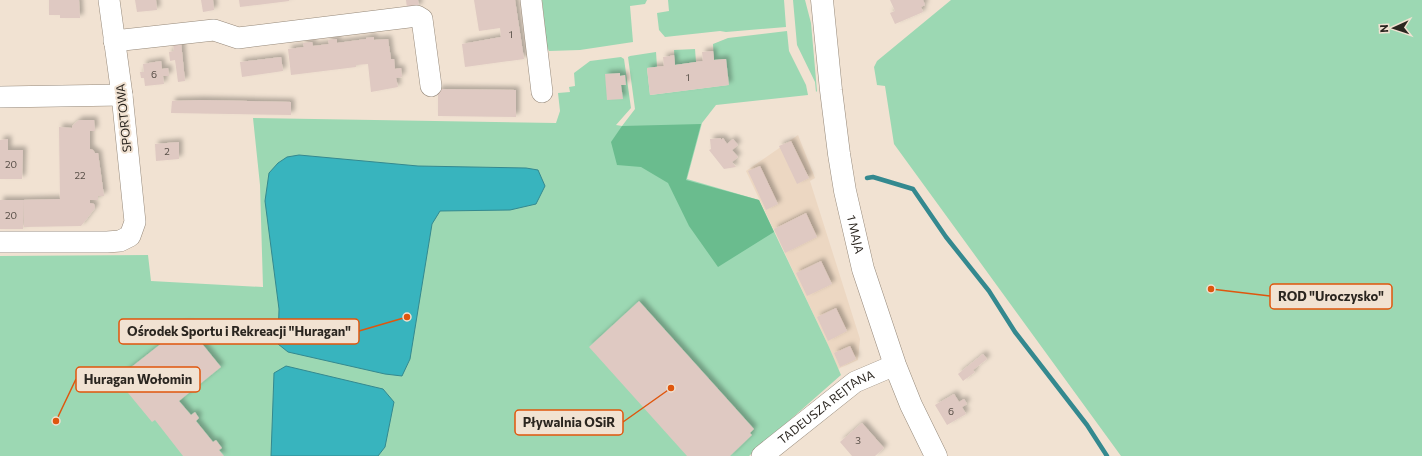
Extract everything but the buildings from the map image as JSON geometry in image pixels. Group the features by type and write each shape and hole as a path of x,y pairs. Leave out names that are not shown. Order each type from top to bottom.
{"main road":[{"name":"1 MAJA","path":"822,0 830,90 839,154 845,191 863,269 895,365 911,405 936,456"}],"street":[{"name":"SPORTOWA","path":"0,242 106,242 120,241 130,236 135,222 122,95 108,0"},
{"path":"531,0 542,92"},
{"path":"114,41 214,30 238,38 417,16 422,20 431,86"},
{"path":"0,97 122,95"},
{"name":"TADEUSZA REJTANA","path":"762,456 855,382 895,365"}],"shaded area":[{"path":"798,135 815,178 810,181 860,339 858,360 838,369 746,171"}],"green space":[{"path":"542,0 647,0 645,4 630,6 633,42 580,50 549,51 547,47"},
{"path":"668,0 784,0 786,27 726,32 720,31 665,37 659,30 657,13 669,11"},
{"path":"793,0 805,0 811,23 816,92 815,82 797,45"},
{"path":"951,0 1422,0 1422,456 1121,456 894,144 885,86 877,85 874,67 877,61"},
{"path":"787,31 789,51 806,85 808,95 716,105 702,123 687,179 759,200 841,375 749,456 0,456 0,256 148,255 151,281 263,287 260,185 253,118 556,123 560,111 558,93 570,92 569,87 575,86 574,73 590,61 621,57 624,59 631,108 616,125 622,126 635,109 628,57 656,52 657,67 647,68 650,95 728,85 726,59 714,60 713,44 728,38"},
{"path":"695,49 696,62 675,65 674,50"},
{"path":"701,124 686,180 759,200 774,232 718,267 689,226 668,183 641,167 617,165 611,142 622,126"}],"water":[{"path":"299,155 418,166 526,168 538,170 545,186 536,204 510,210 440,211 432,224 410,359 402,376 385,374 288,352 278,344 279,309 265,201 269,173 278,163 287,157"},
{"path":"286,366 383,389 394,402 385,447 378,456 271,456 274,373"}],"waterway":[{"path":"867,178 873,177 913,189 946,237 989,291 1015,332 1087,425 1107,456"}],"place":[{"name":"ROD \"Uroczysko\"","path":"1211,289"},
{"name":"Ośrodek Sportu i Rekreacji \"Huragan\"","path":"407,317"},
{"name":"Pływalnia OSiR","path":"671,388"},
{"name":"Huragan Wołomin","path":"56,421"}]}
